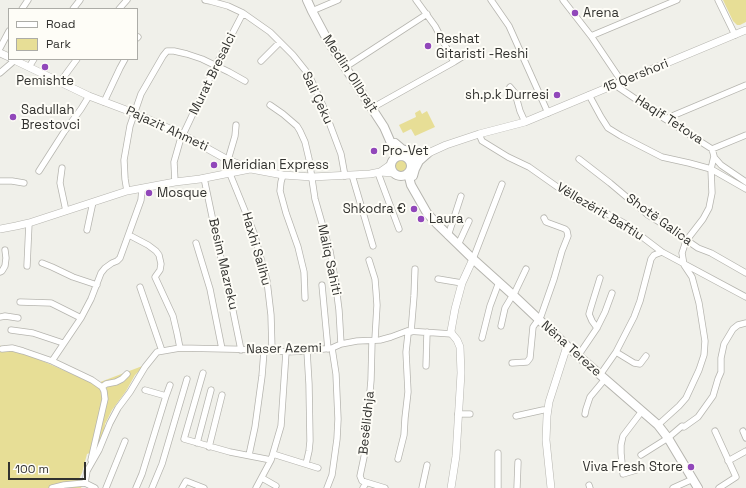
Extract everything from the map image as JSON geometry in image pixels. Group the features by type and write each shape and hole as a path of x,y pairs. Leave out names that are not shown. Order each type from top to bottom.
{"main road":[{"name":"Medlin Ollbrajt","path":"308,3 344,68 384,127 401,166"},
{"path":"390,141 402,149 414,153 426,154"},
{"path":"412,186 415,169 419,161 426,154"},
{"name":"Nëna Tereze","path":"401,166 427,213 448,236 513,295 538,320 658,425 668,438 698,488"}],"street":[{"path":"74,8 80,0"},
{"path":"120,8 127,0"},
{"name":"Sali Çeku","path":"205,0 228,6 270,32 293,55 309,75 323,106 341,154 373,246"},
{"path":"308,3 338,0"},
{"path":"416,0 435,26 454,62"},
{"path":"491,0 509,26 548,112"},
{"path":"563,0 591,36 622,82"},
{"path":"591,36 677,0"},
{"path":"718,0 735,35"},
{"name":"Murat Bresalci","path":"175,182 174,162 177,148 216,65 243,14"},
{"path":"344,68 427,14"},
{"name":"15 Qershori","path":"401,166 446,145 479,134 525,122 746,30"},
{"path":"0,48 8,33"},
{"path":"261,61 280,42"},
{"path":"127,191 124,178 124,160 130,126 141,94 167,51 187,54 216,65 245,81"},
{"path":"372,108 467,54"},
{"path":"0,73 11,60"},
{"name":"Pajazit Ahmeti","path":"14,60 89,96 134,113 183,135 228,160 251,169 283,175 312,177 379,173"},
{"path":"29,67 33,60"},
{"path":"60,82 76,60"},
{"path":"104,102 125,60"},
{"name":"Haqif Tetova","path":"615,85 712,149 746,135"},
{"path":"665,119 746,85"},
{"path":"510,87 514,93 525,122"},
{"path":"589,95 608,128 621,136 662,157 711,170 746,189"},
{"path":"39,171 89,96"},
{"name":"Maliq Sahiti","path":"270,104 291,120 300,130 305,142 315,199 330,251 335,279 339,310 340,344"},
{"path":"228,160 235,136 236,125"},
{"name":"Vëllezërit Baftiu","path":"479,134 482,141 529,167 573,198 624,223 662,252 746,297"},
{"path":"712,149 714,157 721,165 746,182"},
{"path":"658,425 686,398 704,355 705,341 699,304 692,277 684,265 682,253 686,241 703,219 709,208 712,193 711,170 714,157"},
{"name":"Shotë Galica","path":"579,159 648,215 686,241 746,272"},
{"path":"399,229 379,173 401,166"},
{"path":"62,168 60,183 66,211"},
{"path":"0,229 29,223 127,191 230,174 251,169"},
{"name":"Haxhi Salihu","path":"230,174 254,234 267,281 271,315 272,350"},
{"path":"283,175 280,191 298,247 304,272 305,298"},
{"name":"Besim Mazreku","path":"204,178 241,350"},
{"path":"0,181 24,183"},
{"path":"451,488 456,456 461,373 460,347 451,331 462,283 473,259 502,184"},
{"path":"52,361 81,318 97,285 101,273 105,268 120,258 141,200 142,188"},
{"path":"448,236 461,196"},
{"path":"87,230 93,202"},
{"path":"538,320 541,316 568,236 565,229 546,222 544,218"},
{"path":"458,245 469,221"},
{"path":"27,266 29,223"},
{"path":"129,235 148,245 159,255 161,264 160,270 155,277 173,316 180,348"},
{"path":"196,243 210,289 222,349"},
{"path":"0,272 5,266 5,250"},
{"path":"602,377 634,317 640,301 651,259 654,255 662,252"},
{"name":"Besëlidhja","path":"369,260 375,279 377,305 366,437 360,476 364,485 385,488"},
{"path":"42,263 52,266 73,277 97,285"},
{"path":"398,459 404,435 408,392 406,352 415,269"},
{"path":"501,326 505,308 526,269"},
{"path":"597,328 589,314 600,278"},
{"path":"438,279 462,283"},
{"path":"482,338 490,306 499,282"},
{"path":"322,285 330,348 334,353 338,419 332,475 327,488"},
{"path":"85,483 87,471 99,450 118,408 130,392 145,367 158,352 162,351 140,287"},
{"path":"578,356 597,328 612,293"},
{"path":"20,302 51,303 81,318"},
{"path":"0,317 5,316 18,318"},
{"name":"Nëna Tereze","path":"512,363 527,362 530,358 533,327 538,320"},
{"path":"641,455 668,438 682,426 684,427 698,417 713,396 721,372 721,358 724,344 732,329 738,325 746,323"},
{"path":"11,330 34,333 63,343"},
{"name":"Naser Azemi","path":"162,351 180,348 272,350 286,352 307,351 330,348 340,344 357,341 380,340 409,332 452,334"},
{"path":"426,366 427,332"},
{"path":"551,488 546,440 548,410 567,346"},
{"path":"2,349 12,348 52,361 92,380 102,387 105,399 91,459 92,462"},
{"path":"249,455 255,428 264,351"},
{"path":"306,464 310,442 307,351"},
{"path":"256,488 272,457 281,426 286,352"},
{"path":"616,352 634,363 640,364 646,356"},
{"path":"203,373 184,439 210,447 249,455 272,457 318,468"},
{"path":"102,387 106,384 122,380 126,374"},
{"name":"Nëna Tereze","path":"585,414 590,397 602,377"},
{"path":"152,488 162,464 187,379"},
{"path":"136,488 142,474 170,385"},
{"path":"145,390 166,396"},
{"path":"197,443 211,390"},
{"path":"210,447 222,395"},
{"path":"516,416 548,410"},
{"path":"642,411 623,436 621,453 623,474 643,468"},
{"path":"458,414 470,414"},
{"path":"715,431 736,478 719,488"},
{"path":"743,431 746,438"},
{"path":"106,488 125,441"},
{"path":"728,461 746,451"},
{"path":"498,453 498,488"},
{"path":"517,488 518,462"},
{"path":"422,488 427,465"},
{"path":"262,478 276,486"},
{"path":"673,488 693,479"},
{"path":"182,488 186,481 204,488"},
{"path":"52,488 85,483 91,487"}],"green space":[{"path":"723,0 746,0 746,22 737,25 733,21"},
{"path":"420,110 422,114 427,111 435,127 415,136 411,129 403,133 399,125 416,117 415,113"},
{"path":"401,158 407,160 409,166 407,172 401,174 395,172 393,166 395,160"},
{"path":"0,345 2,349 22,352 95,384 145,365 135,375 126,391 112,410 105,424 104,433 96,451 87,454 77,485 82,486 81,488 0,488"}],"place":[{"name":"Arena","path":"575,13"},
{"name":"Reshat Gitaristi -Reshi","path":"428,46"},
{"name":"Pemishte","path":"45,67"},
{"name":"sh.p.k Durresi","path":"557,95"},
{"name":"Sadullah Brestovci","path":"13,117"},
{"name":"Pro-Vet","path":"374,151"},
{"name":"Meridian Express","path":"214,165"},
{"name":"Mosque","path":"149,193"},
{"name":"Shkodra €","path":"414,209"},
{"name":"Laura","path":"421,219"},
{"name":"Viva Fresh Store","path":"691,467"}]}
